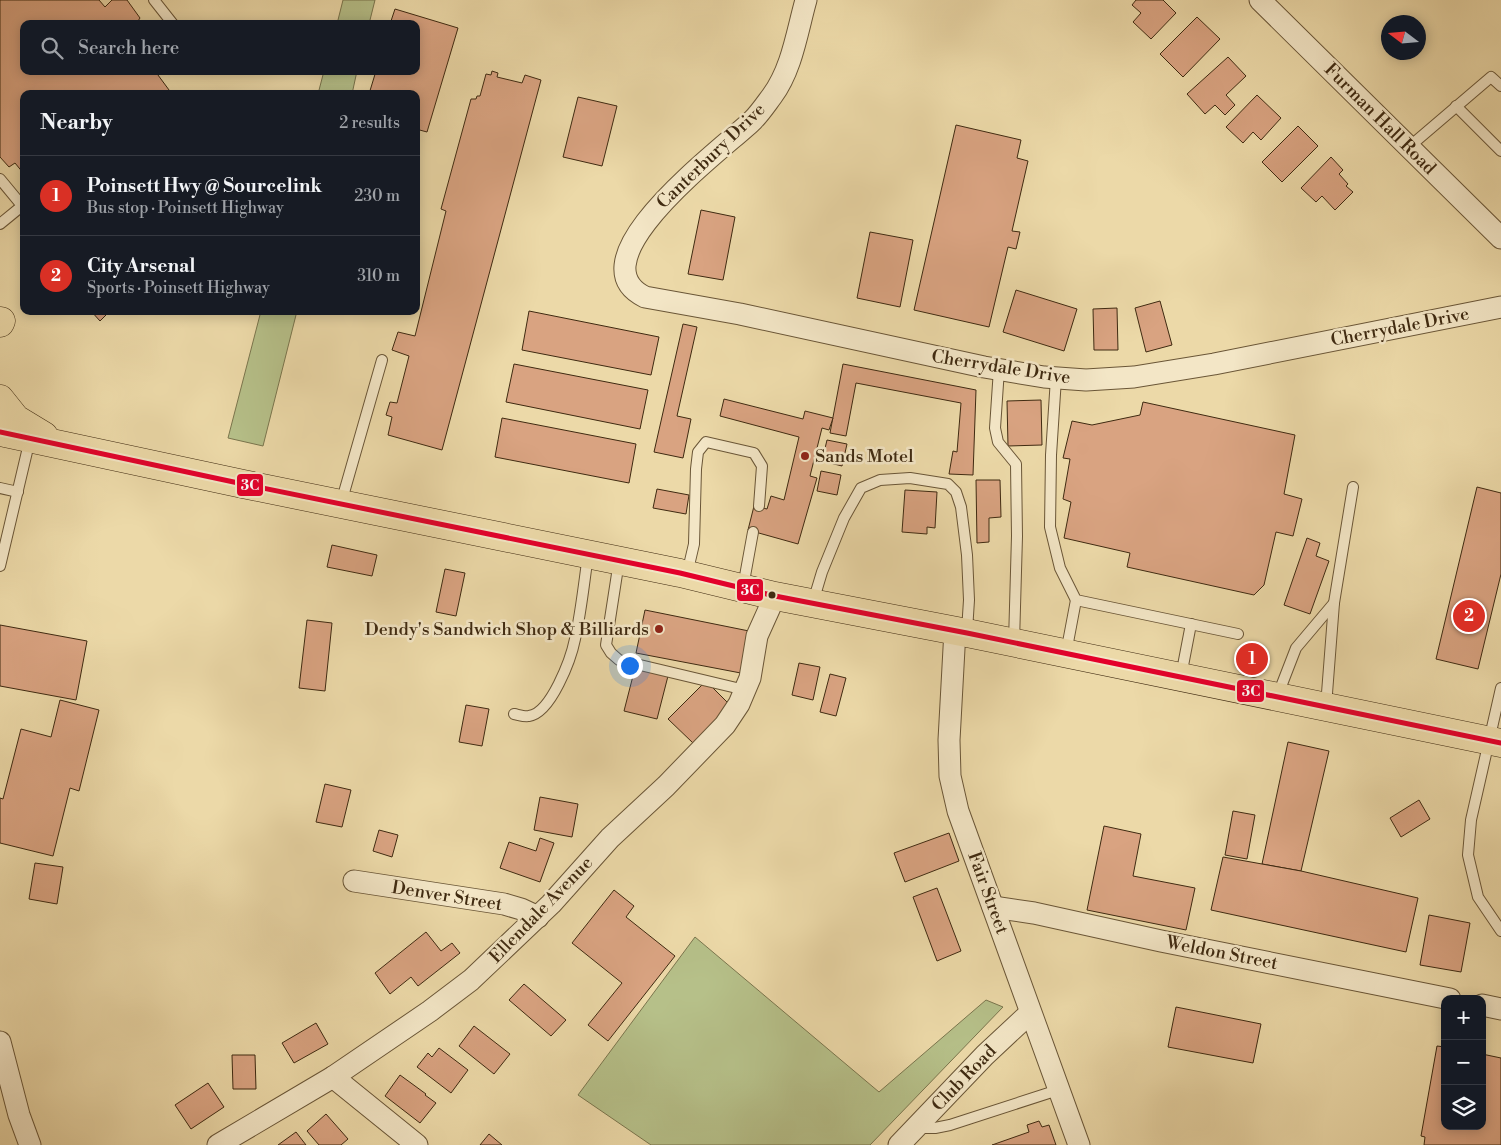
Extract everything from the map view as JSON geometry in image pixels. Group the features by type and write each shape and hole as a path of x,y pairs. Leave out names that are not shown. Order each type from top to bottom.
{"highway":[{"path":"0,399 16,418 43,441"},
{"path":"0,432 243,484 588,554 775,596 961,631 1495,742"}],"street":[{"name":"Canterbury Drive","path":"628,281 625,273 626,264 630,249 642,227 676,187 754,119 772,96 786,70 806,0"},
{"name":"Furman Hall Road","path":"1260,0 1501,238"},
{"name":"Cherrydale Drive","path":"628,281 637,293 645,297 750,316 999,369 1056,378 1086,380 1143,376 1214,364 1501,307"},
{"name":"Ellendale Avenue","path":"218,1145 333,1077 430,1011 471,980 552,904 610,838 666,786 724,725 739,704 750,678 757,636 775,596"},
{"name":"Fair Street","path":"961,631 949,740 950,776 958,812 1079,1145"},
{"name":"Denver Street","path":"354,881 504,904 538,917"},
{"name":"Weldon Street","path":"993,907 1034,913 1441,997"},
{"path":"1486,1006 1501,1009"},
{"name":"Club Road","path":"899,1145 985,1055 1030,1012"},
{"path":"0,1042 30,1145"},
{"path":"333,1077 417,1145"}],"lane":[{"path":"154,0 169,20"},
{"path":"1409,147 1491,77 1501,86"},
{"path":"1456,106 1501,151"},
{"path":"0,179 20,203"},
{"path":"0,224 20,209"},
{"path":"341,504 382,360"},
{"path":"999,369 995,428 998,442 1016,464 1017,536 1014,642"},
{"path":"1056,378 1051,455 1050,527 1060,568 1076,600 1066,653"},
{"path":"0,566 18,492 43,441"},
{"path":"687,575 694,544 698,452 706,442 754,453 762,466 759,506"},
{"path":"812,603 822,572 844,518 861,488 880,480 910,478 948,484 956,492 961,507 967,554 969,600 961,631"},
{"path":"0,488 18,492"},
{"path":"1326,707 1334,603 1353,488"},
{"path":"743,588 753,532"},
{"path":"514,714 530,716 541,710 552,697 566,667 575,640 588,554"},
{"path":"619,561 606,645 610,653 619,660 745,690"},
{"path":"1076,600 1238,634"},
{"path":"1277,697 1296,648 1334,603"},
{"path":"1181,677 1191,624"},
{"path":"1501,688 1495,742 1470,820 1468,855 1478,897 1501,931"},
{"path":"916,1128 950,1126 1058,1090"}],"green space":[{"path":"343,0 375,0 370,20 338,20"},
{"path":"323,75 356,75 353,90 319,90"},
{"path":"260,315 296,315 263,446 228,438"},
{"path":"695,937 879,1092 986,1000 1003,1007 870,1145 651,1145 578,1095"}],"building":[{"path":"0,0 99,0 105,7 112,0 127,0 140,18 139,20 20,20 20,75 158,75 169,90 20,90 20,169 15,163 9,167 0,157"},
{"path":"1136,0 1163,0 1176,13 1151,39 1133,22 1141,13 1132,5"},
{"path":"395,9 458,28 427,132 420,130 420,90 370,90 375,75 420,75 420,20 391,20"},
{"path":"1197,17 1220,39 1183,77 1160,54"},
{"path":"1228,57 1246,76 1226,95 1235,105 1225,115 1215,105 1205,114 1187,94"},
{"path":"492,71 498,73 497,77 522,83 525,75 541,80 442,450 388,435 392,417 386,415 390,402 397,403 409,356 392,350 398,332 415,336 446,211 441,209 471,99 476,99 477,96 480,96 486,74 491,75"},
{"path":"1257,95 1281,118 1261,140 1253,132 1243,143 1226,127"},
{"path":"578,97 617,106 602,166 563,157"},
{"path":"956,125 1021,140 1017,158 1028,161 1012,231 1020,232 1016,249 1008,247 989,327 914,310"},
{"path":"1298,126 1318,146 1282,182 1262,162"},
{"path":"1331,157 1343,170 1339,174 1348,184 1346,186 1353,192 1335,210 1322,196 1316,202 1301,188"},
{"path":"701,210 735,217 723,280 688,274"},
{"path":"870,232 913,240 900,307 857,298"},
{"path":"1016,290 1077,309 1064,351 1003,332"},
{"path":"1160,301 1172,345 1146,352 1135,308"},
{"path":"1117,308 1118,350 1094,350 1093,309"},
{"path":"529,311 659,337 651,375 522,350"},
{"path":"95,315 106,315 100,321"},
{"path":"683,324 697,327 677,416 691,419 683,458 654,452"},
{"path":"514,364 648,390 640,429 506,402"},
{"path":"843,364 976,390 973,475 949,474 953,451 957,452 961,403 856,383 846,436 830,433"},
{"name":"Sands Motel","path":"724,399 803,419 805,411 833,418 829,430 822,428 810,476 817,478 798,544 748,530 754,506 767,509 771,496 784,500 799,437 720,416"},
{"path":"1041,400 1042,445 1008,446 1007,401"},
{"path":"1143,402 1295,435 1284,494 1302,499 1293,536 1276,532 1264,585 1254,595 1127,567 1130,553 1064,538 1071,502 1063,499 1070,459 1063,458 1072,421 1092,425 1140,415"},
{"path":"502,418 636,444 629,483 495,457"},
{"path":"827,440 847,444 842,466 822,461"},
{"path":"821,471 841,475 837,495 817,491"},
{"path":"976,480 1000,480 1001,517 989,518 989,542 977,543"},
{"path":"1477,487 1501,493 1501,574 1478,669 1436,659"},
{"path":"657,489 689,495 686,514 653,508"},
{"path":"905,490 937,492 935,528 927,527 927,534 902,532"},
{"path":"1307,538 1320,543 1316,556 1329,561 1310,614 1284,605"},
{"path":"332,545 377,555 372,576 327,567"},
{"path":"445,569 465,573 456,616 436,612"},
{"path":"645,610 754,632 746,674 636,653"},
{"path":"307,620 332,623 325,691 299,688"},
{"path":"0,625 87,641 76,700 0,686"},
{"path":"799,663 820,667 813,700 792,695"},
{"path":"635,668 668,676 657,719 624,711"},
{"path":"830,674 846,678 836,716 820,712"},
{"path":"706,681 730,705 693,743 668,719"},
{"path":"60,700 99,710 79,791 70,788 53,856 0,843 0,798 3,799 21,729 51,737"},
{"path":"466,705 489,709 482,746 459,742"},
{"path":"1288,742 1329,751 1301,871 1262,864"},
{"path":"325,784 351,790 342,827 316,822"},
{"path":"540,797 578,804 572,837 534,830"},
{"path":"1419,800 1430,819 1401,837 1390,818"},
{"path":"1233,811 1255,815 1247,859 1225,855"},
{"path":"1104,826 1141,834 1133,876 1195,888 1186,930 1087,910"},
{"path":"379,830 398,835 392,857 373,851"},
{"path":"949,833 959,861 905,882 894,853"},
{"path":"540,838 554,843 540,882 500,868 509,842 536,851"},
{"path":"1223,857 1301,871 1418,898 1406,952 1211,910"},
{"path":"35,863 63,867 57,904 29,899"},
{"path":"937,888 961,951 937,961 913,897"},
{"path":"614,890 634,906 626,917 675,956 608,1041 588,1025 622,983 572,943"},
{"path":"1429,915 1470,923 1461,972 1420,965"},
{"path":"426,932 441,951 452,943 460,953 418,986 411,977 390,994 375,973"},
{"path":"524,984 566,1020 551,1036 509,1000"},
{"path":"1176,1007 1261,1024 1253,1063 1168,1047"},
{"path":"316,1023 328,1044 294,1063 282,1043"},
{"path":"474,1026 510,1054 494,1074 459,1046"},
{"path":"1437,1046 1441,1046 1441,1130 1486,1130 1486,1055 1501,1058 1501,1145 1424,1145 1425,1137 1421,1136"},
{"path":"439,1048 468,1070 451,1093 417,1067 428,1053 432,1057"},
{"path":"232,1055 255,1055 256,1089 233,1089"},
{"path":"400,1075 436,1103 420,1123 385,1096"},
{"path":"208,1083 224,1107 191,1129 175,1105"},
{"path":"326,1114 348,1139 341,1145 319,1145 307,1131"},
{"path":"1039,1121 1042,1127 1049,1125 1056,1145 992,1145 1029,1132 1027,1125"},
{"path":"296,1132 306,1145 278,1145"},
{"path":"489,1134 502,1145 480,1145"}],"transit line":[{"name":"3C","path":"0,432 243,484 680,573 775,596 967,633 1501,743"}],"place":[{"name":"Sands Motel","path":"805,456"},
{"name":"City Arsenal","path":"1469,616"},
{"name":"Dendy's Sandwich Shop & Billiards","path":"659,629"},
{"name":"Poinsett Hwy @ Sourcelink","path":"1252,659"}]}
